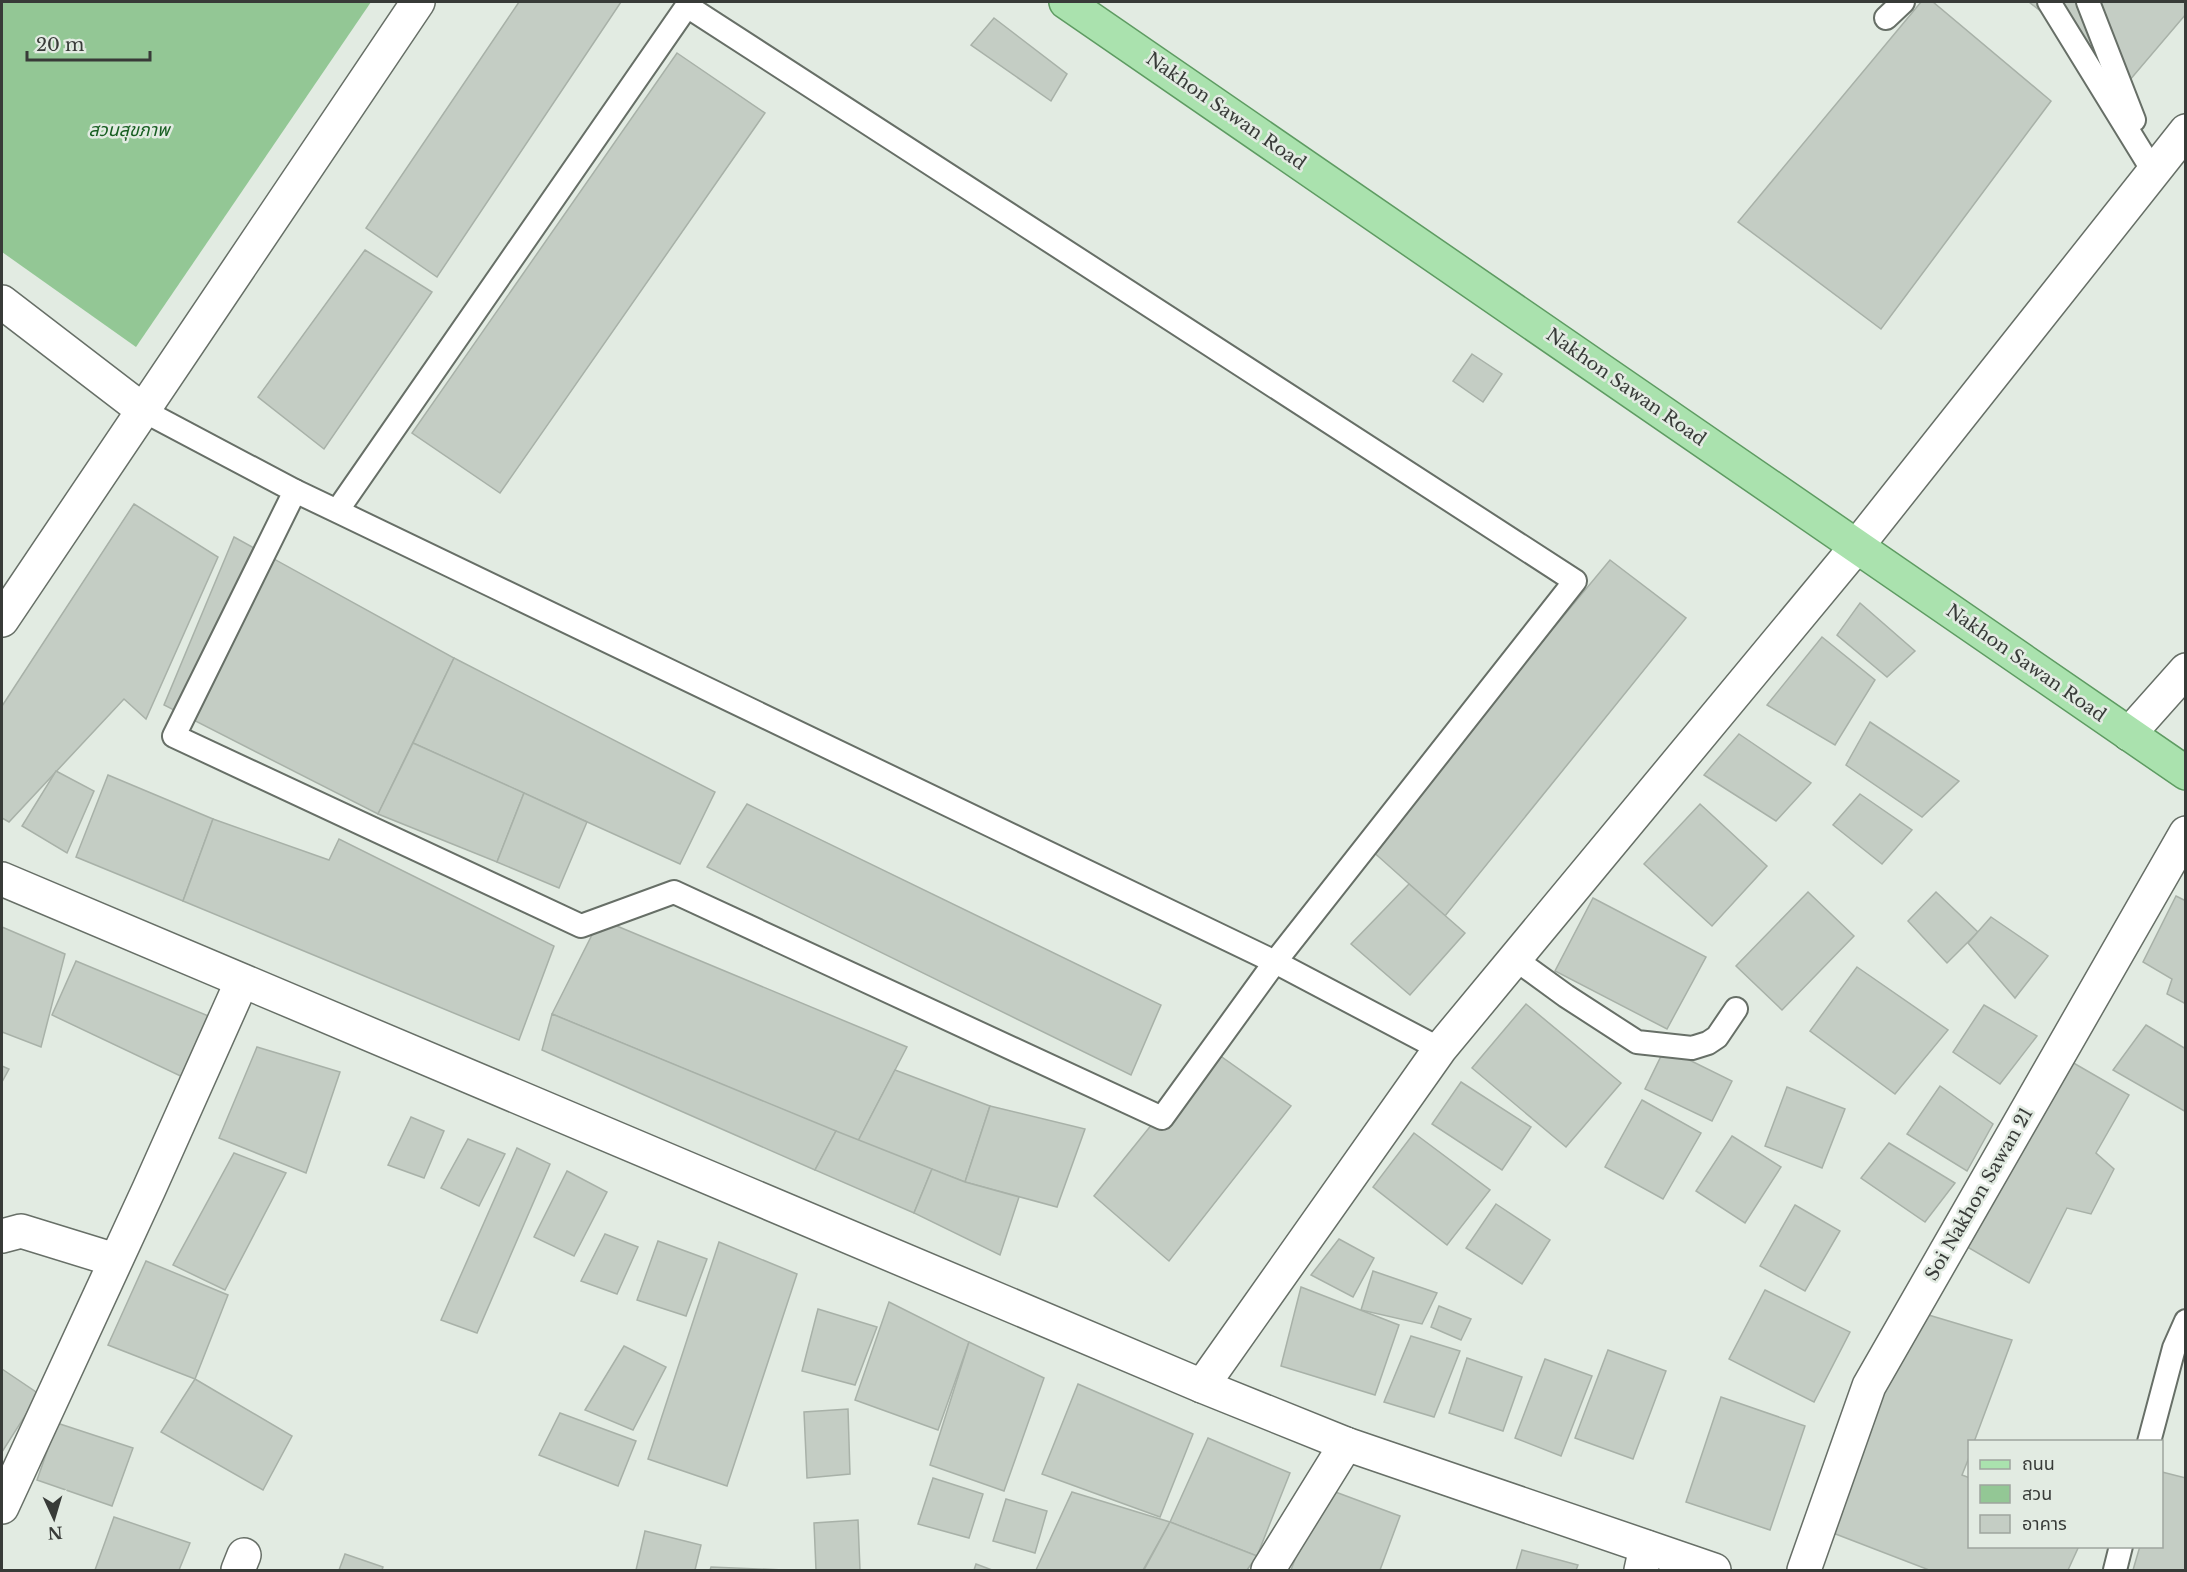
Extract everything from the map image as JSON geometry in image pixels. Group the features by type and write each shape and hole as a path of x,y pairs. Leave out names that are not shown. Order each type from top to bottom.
{"main road":[{"name":"Nakhon Sawan Road","path":"1066,2 2186,772"}],"street":[{"path":"2,620 418,2"},
{"path":"1202,1386 1440,1049 1857,546 2186,131"},
{"path":"2,302 144,411"},
{"path":"2129,734 2186,670"},
{"name":"Soi Nakhon Sawan 21","path":"1804,1570 1869,1386 2186,833"},
{"path":"2,879 1202,1386 1644,1559 1714,1570"},
{"path":"2,1507 242,981"},
{"path":"2,1236 21,1232 115,1260"},
{"path":"1268,1570 1346,1444"}],"lane":[{"path":"1886,18 1903,2"},
{"path":"2049,2 2153,171"},
{"path":"2088,2 2153,171"},
{"path":"295,491 174,736 581,926 674,892 1161,1118 1275,962 1575,582 687,6 337,511"},
{"path":"144,411 295,491 1275,962 1440,1049"},
{"path":"1515,959 1566,996 1637,1042 1692,1048 1708,1043 1717,1037 1736,1009"},
{"path":"2150,1440 2174,1348 2186,1321"},
{"path":"2115,1570 2120,1548"}],"green space":[{"name":"สวนสุขภาพ","path":"2,2 371,2 136,347 2,252"}],"building":[{"path":"519,2 621,2 437,277 366,228"},
{"path":"1921,2 1933,2 2051,101 1881,329 1738,222"},
{"path":"2029,2 2186,2 2186,14 2129,81"},
{"path":"994,18 1067,74 1051,101 971,45"},
{"path":"677,53 765,113 500,493 412,433"},
{"path":"365,250 432,292 324,449 258,397"},
{"path":"1472,354 1502,374 1483,402 1453,381"},
{"path":"134,504 218,557 146,719 124,699 9,822 2,818 2,706"},
{"path":"234,537 454,658 378,814 164,705"},
{"path":"1610,560 1686,618 1445,916 1370,849"},
{"path":"1860,603 1915,651 1887,677 1837,635"},
{"path":"1822,637 1875,680 1835,745 1767,705"},
{"path":"454,658 715,792 680,864 413,743"},
{"path":"1870,722 1959,781 1922,817 1846,765"},
{"path":"1739,734 1811,783 1776,821 1704,775"},
{"path":"413,743 524,793 497,862 378,814"},
{"path":"56,771 94,791 67,853 22,826"},
{"path":"108,775 213,819 183,901 76,857"},
{"path":"524,793 587,822 559,888 497,862"},
{"path":"1860,794 1912,830 1882,864 1833,825"},
{"path":"747,804 1161,1005 1131,1075 707,867"},
{"path":"1700,804 1767,866 1712,926 1644,864"},
{"path":"213,819 329,860 339,839 554,946 519,1040 183,901"},
{"path":"1409,884 1465,933 1410,995 1351,944"},
{"path":"1808,892 1854,936 1782,1010 1736,966"},
{"path":"1936,892 1978,932 1947,963 1908,921"},
{"path":"2176,896 2186,901 2186,1004 2167,994 2172,979 2143,962"},
{"path":"1593,898 1706,957 1667,1029 1555,971"},
{"path":"1991,917 2048,956 2015,998 1968,943"},
{"path":"600,919 907,1047 858,1141 552,1014"},
{"path":"2,927 65,954 41,1047 2,1032"},
{"path":"76,961 218,1020 191,1081 52,1015"},
{"path":"1857,967 1948,1030 1895,1094 1810,1031"},
{"path":"1526,1004 1621,1083 1566,1147 1472,1068"},
{"path":"1984,1005 2037,1036 2000,1084 1953,1052"},
{"path":"552,1014 836,1131 815,1170 542,1050"},
{"path":"2146,1025 2186,1049 2186,1112 2113,1070"},
{"path":"257,1047 340,1072 306,1173 219,1138"},
{"path":"1665,1048 1732,1081 1712,1121 1645,1089"},
{"path":"1212,1050 1291,1106 1169,1261 1094,1196"},
{"path":"2058,1054 2129,1095 2096,1153 2114,1169 2091,1214 2067,1208 2029,1283 1964,1245"},
{"path":"2,1066 9,1069 2,1082"},
{"path":"895,1070 990,1106 965,1182 858,1141"},
{"path":"1461,1082 1531,1127 1502,1170 1432,1124"},
{"path":"1940,1086 1993,1124 1967,1171 1907,1134"},
{"path":"1787,1087 1845,1109 1822,1168 1765,1146"},
{"path":"1642,1100 1701,1133 1663,1199 1605,1167"},
{"path":"990,1106 1085,1129 1057,1207 965,1182"},
{"path":"411,1117 444,1131 424,1178 388,1165"},
{"path":"836,1131 932,1169 914,1213 815,1170"},
{"path":"1414,1133 1490,1190 1447,1245 1373,1187"},
{"path":"1732,1136 1781,1167 1745,1223 1696,1191"},
{"path":"468,1139 505,1154 479,1206 441,1188"},
{"path":"1889,1143 1955,1183 1925,1222 1861,1178"},
{"path":"517,1148 550,1164 477,1333 441,1320"},
{"path":"234,1153 286,1173 225,1290 173,1265"},
{"path":"932,1169 965,1182 1019,1197 1000,1255 914,1213"},
{"path":"567,1171 607,1192 574,1256 534,1237"},
{"path":"1496,1204 1550,1240 1522,1284 1466,1248"},
{"path":"1795,1205 1840,1231 1805,1291 1760,1266"},
{"path":"605,1234 638,1247 617,1294 581,1281"},
{"path":"1339,1239 1374,1258 1353,1297 1311,1275"},
{"path":"658,1241 707,1259 686,1316 637,1300"},
{"path":"719,1242 797,1274 727,1486 648,1459"},
{"path":"146,1261 228,1295 195,1379 108,1345"},
{"path":"1373,1271 1437,1293 1422,1324 1361,1310"},
{"path":"1301,1287 1399,1325 1375,1395 1281,1366"},
{"path":"1765,1290 1850,1332 1814,1402 1729,1359"},
{"path":"889,1302 969,1342 938,1430 855,1400"},
{"path":"1439,1306 1471,1319 1461,1340 1431,1327"},
{"path":"818,1309 877,1327 855,1385 802,1371"},
{"path":"1912,1310 2012,1340 1975,1440 1968,1440 1968,1460 1962,1475 1968,1477 1968,1548 2078,1548 2068,1570 1929,1570 1833,1533"},
{"path":"1411,1336 1460,1351 1434,1417 1384,1402"},
{"path":"969,1342 1044,1378 1004,1491 930,1465"},
{"path":"624,1346 666,1367 633,1430 585,1410"},
{"path":"1608,1350 1666,1371 1633,1459 1575,1438"},
{"path":"1467,1358 1522,1377 1503,1431 1449,1413"},
{"path":"1545,1359 1592,1376 1561,1456 1515,1438"},
{"path":"2,1369 39,1394 2,1452"},
{"path":"195,1379 292,1436 263,1490 161,1432"},
{"path":"1078,1384 1193,1434 1160,1517 1042,1474"},
{"path":"1721,1397 1805,1426 1770,1530 1686,1502"},
{"path":"848,1409 850,1474 807,1478 804,1412"},
{"path":"560,1413 636,1441 618,1486 539,1455"},
{"path":"57,1423 133,1448 112,1506 37,1480"},
{"path":"1208,1438 1290,1473 1257,1556 1170,1522"},
{"path":"2163,1472 2186,1478 2186,1570 2133,1570 2139,1548 2163,1548"},
{"path":"933,1478 983,1494 969,1538 918,1524"},
{"path":"1322,1487 1400,1516 1380,1570 1291,1570"},
{"path":"1072,1492 1170,1522 1143,1570 1036,1570"},
{"path":"1006,1499 1047,1511 1035,1553 993,1541"},
{"path":"114,1517 190,1543 179,1570 95,1570"},
{"path":"858,1520 860,1570 816,1570 814,1523"},
{"path":"1170,1522 1257,1556 1247,1570 1144,1570"},
{"path":"645,1531 701,1545 695,1570 636,1570"},
{"path":"1522,1550 1578,1565 1576,1570 1516,1570"},
{"path":"345,1554 383,1567 382,1570 339,1570"},
{"path":"976,1564 992,1570 974,1570"},
{"path":"711,1567 784,1570 710,1570"}]}
